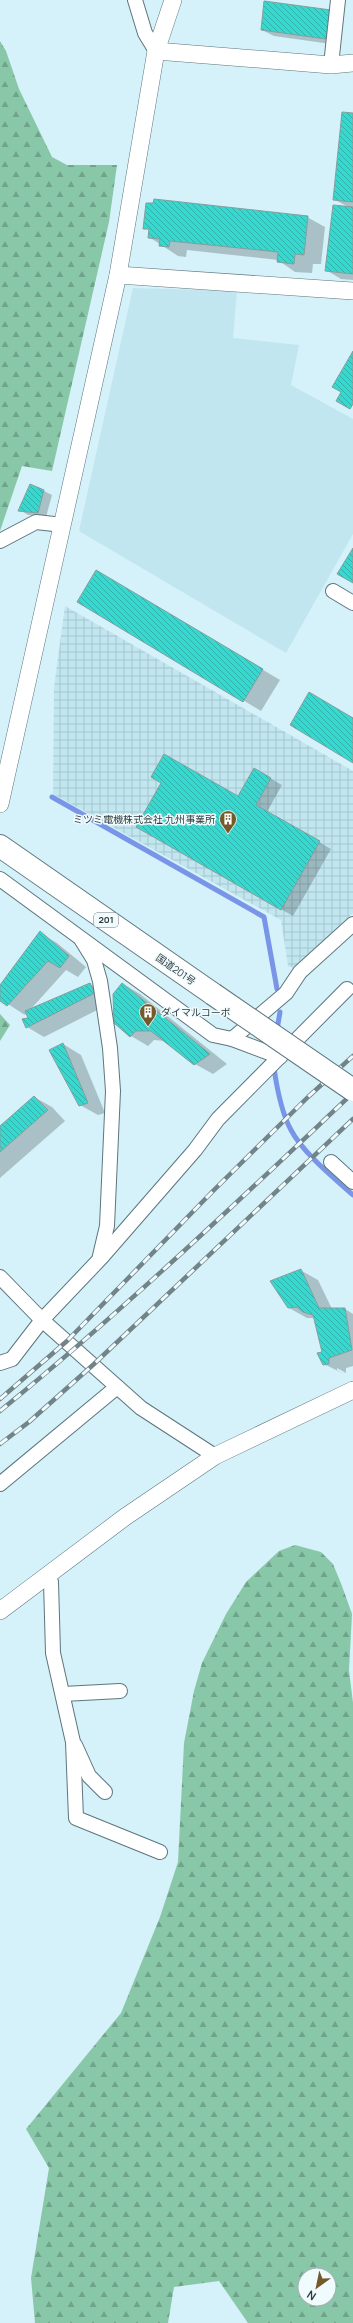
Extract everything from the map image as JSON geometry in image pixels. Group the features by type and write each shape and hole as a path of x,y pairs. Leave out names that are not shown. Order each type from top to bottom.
{"highway":[{"name":"国道201号","path":"0,846 353,1090"}],"street":[{"path":"135,0 144,33 156,51"},
{"path":"0,804 118,275 156,51 173,0"},
{"path":"331,65 338,0"},
{"path":"156,51 331,65 353,63"},
{"path":"118,275 353,291"},
{"path":"0,541 36,522 63,525"},
{"path":"333,591 353,603"},
{"path":"0,879 213,1035 232,1039 280,1057"},
{"path":"232,1039 286,993 300,972 353,924"},
{"path":"81,939 94,960 100,981 110,1048 113,1091 109,1204 99,1260"},
{"path":"0,1363 12,1359 42,1320 99,1260 195,1150 218,1119 347,989"},
{"path":"331,1162 353,1182"},
{"path":"0,1277 42,1320 141,1408 215,1456"},
{"path":"0,1484 117,1387"},
{"path":"0,1611 125,1517 215,1456 353,1390"},
{"path":"47,1575 51,1582 54,1653 72,1742 76,1818 160,1852"},
{"path":"63,1694 120,1691"},
{"path":"72,1742 78,1749 89,1776 105,1792"}],"shaded area":[{"path":"133,288 237,291 233,338 299,345 291,385 353,419 353,534 286,653 79,531"},
{"path":"65,606 353,771 353,913 294,968 288,966 281,920 53,794 54,687"}],"green space":[{"path":"0,41 6,51 19,89 52,157 67,165 117,165 109,222 52,471 22,466 0,531"},
{"path":"0,1014 10,1025 0,1041"},
{"path":"295,1545 321,1552 333,1564 352,1614 349,1670 353,1703 353,2323 248,2323 219,2281 174,2287 168,2323 35,2323 31,2278 49,2168 26,2129 121,2013 160,1917 178,1862 184,1743 194,1691 202,1663 226,1614 246,1582 279,1551"}],"building":[{"path":"264,1 331,10 326,39 261,30"},
{"path":"342,112 353,113 353,202 333,200"},
{"path":"154,199 308,216 304,255 295,254 294,264 277,262 278,252 170,241 169,247 159,246 160,239 148,238 149,229 143,229 146,203 153,203"},
{"path":"333,205 353,207 353,274 325,271"},
{"path":"353,351 353,404 350,409 336,401 341,392 332,387"},
{"path":"30,484 44,490 38,513 18,511"},
{"path":"353,548 353,583 337,574"},
{"path":"96,570 263,669 243,702 77,602"},
{"path":"309,692 353,718 353,763 290,725"},
{"name":"ミツミ電機株式会社 九州事業所","path":"164,754 238,796 254,768 271,778 256,805 320,841 281,910 136,827 161,783 151,777"},
{"path":"40,931 69,956 60,968 48,961 7,1006 0,1001 0,985"},
{"path":"90,983 95,993 26,1028 22,1019 28,1018 25,1011"},
{"name":"ダイマルコーポ","path":"122,983 210,1054 194,1065 151,1031 136,1031 130,1037 114,1023 113,994"},
{"path":"63,1043 88,1103 79,1106 49,1050"},
{"path":"34,1096 48,1110 0,1152 0,1126"},
{"path":"301,1269 319,1308 345,1308 352,1350 329,1358 329,1364 323,1365 317,1353 322,1352 313,1315 303,1312 297,1307 288,1308 270,1281"}],"waterway":[{"path":"52,797 264,917 277,989"},
{"path":"277,1030 280,1012"},
{"path":"274,1068 282,1108 296,1139 319,1165 353,1195"}],"railway":[{"path":"0,1399 67,1341 213,1191 308,1097 353,1056"},
{"path":"0,1411 135,1295 353,1093"},
{"path":"0,1444 29,1422 94,1364 353,1119"}],"place":[{"name":"ミツミ電機株式会社 九州事業所","path":"228,834"},
{"name":"ダイマルコーポ","path":"148,1027"}]}
